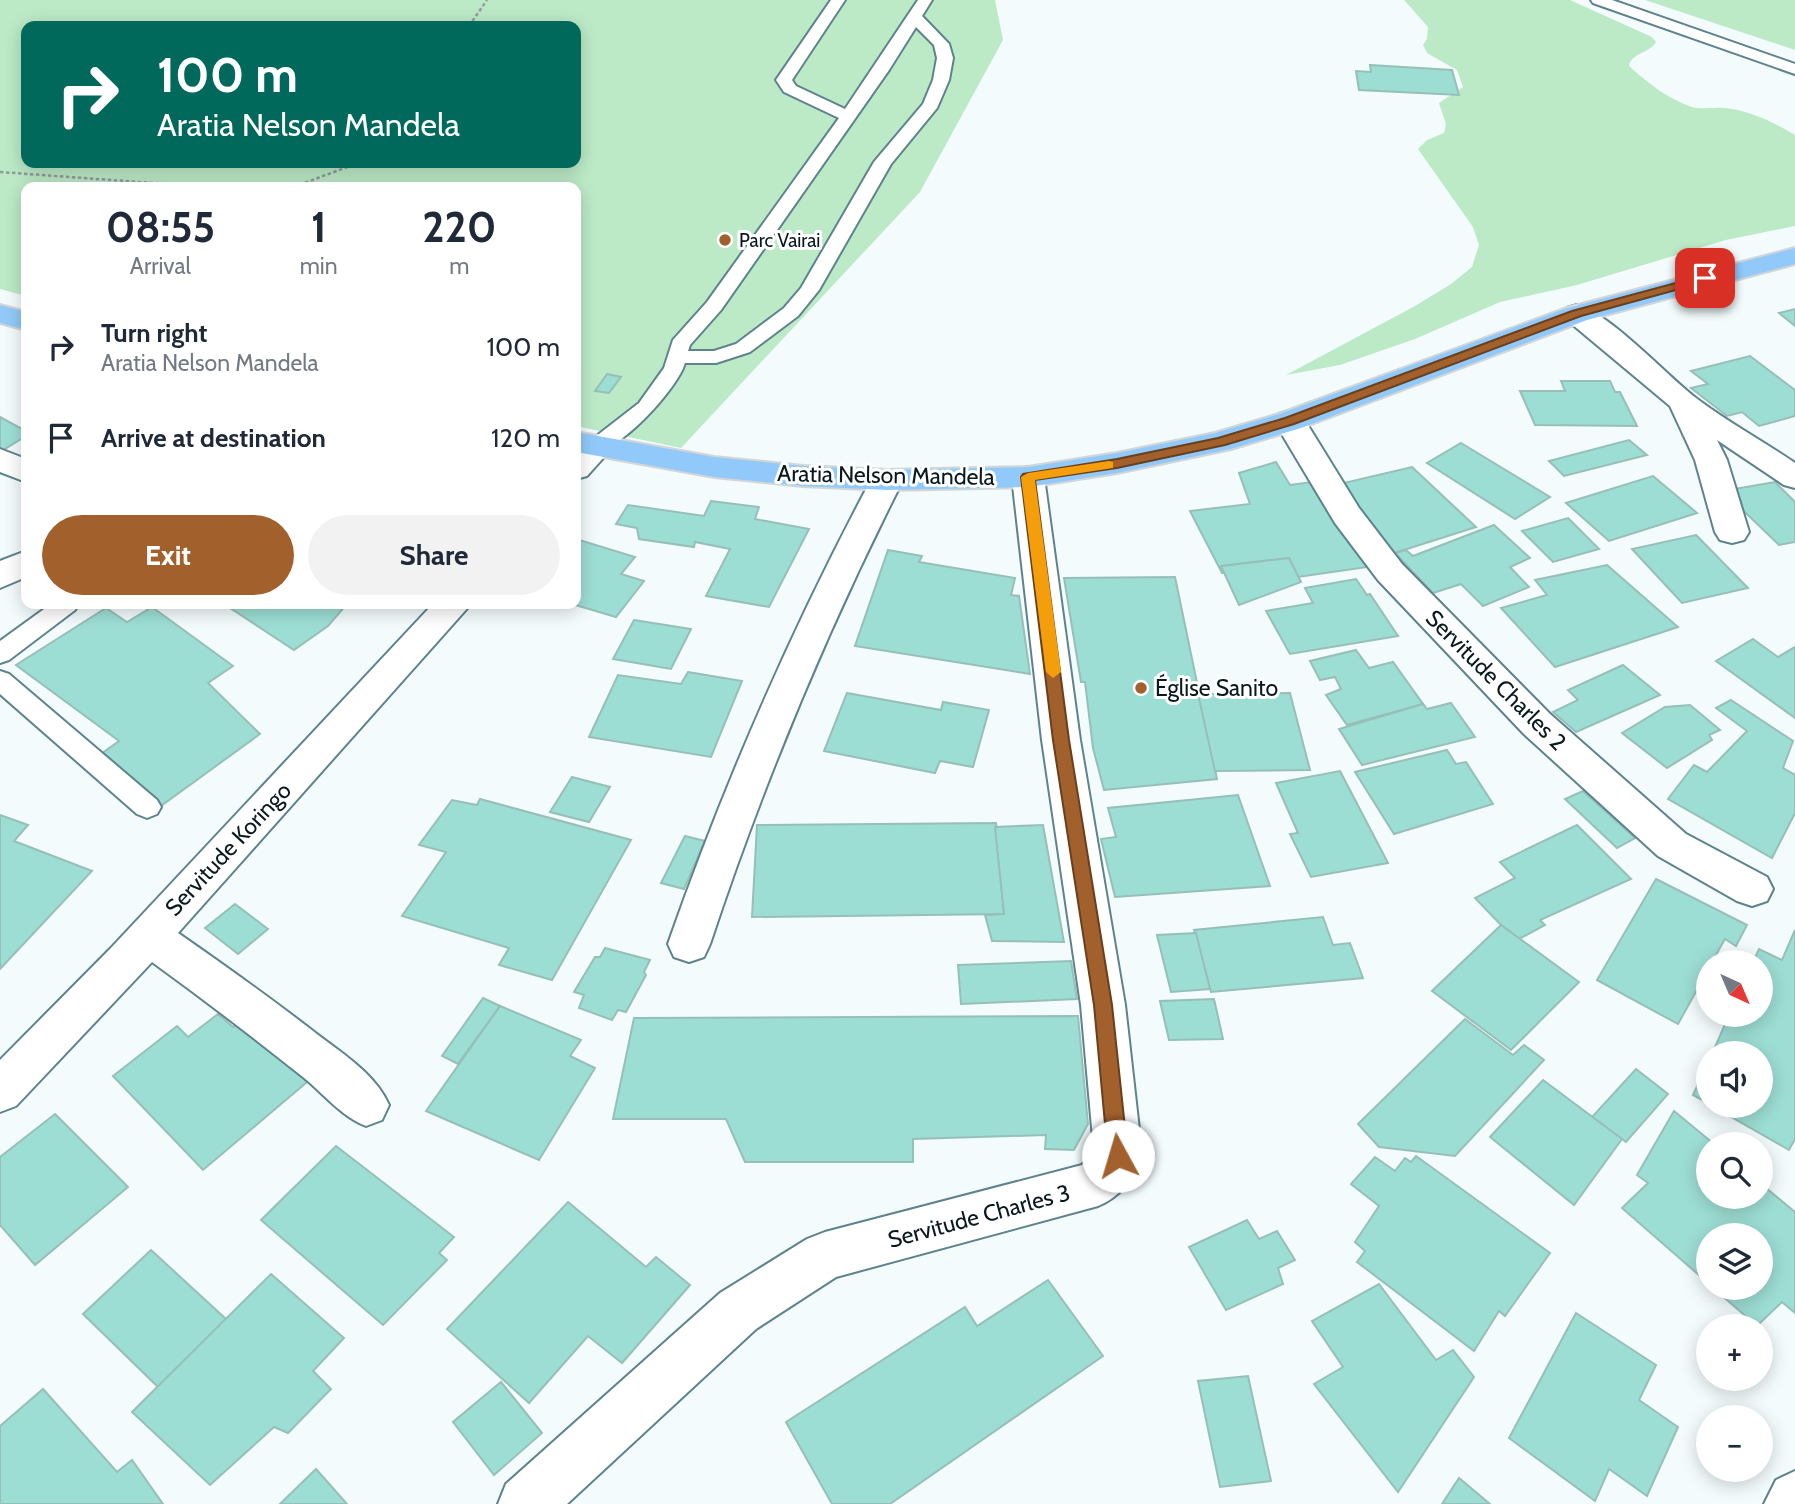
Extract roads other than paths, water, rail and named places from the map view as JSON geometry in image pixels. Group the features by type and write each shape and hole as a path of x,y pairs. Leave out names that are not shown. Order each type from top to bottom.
{"main road":[{"name":"Aratia Nelson Mandela","path":"587,444 714,467 803,476 887,480 1028,477 1207,445 1290,421 1577,314 1795,256"},
{"path":"0,314 21,320"}],"street":[{"path":"1577,314 1683,402 1727,435 1795,478"},
{"path":"1683,402 1711,460 1732,532"},
{"name":"Servitude Charles 2","path":"1290,421 1347,515 1390,572 1537,724 1672,845 1752,889"},
{"path":"0,459 21,470"},
{"name":"Servitude Charles 3","path":"526,1504 738,1311 825,1256 1098,1183 1118,1156 1103,1005 1061,740 1028,477"},
{"path":"689,944 722,846 790,683 839,569 887,480"},
{"name":"Servitude Koringo","path":"0,1091 149,936 448,609"},
{"path":"149,936 242,1002 335,1075 366,1105"},
{"path":"1792,1504 1795,1499"}],"lane":[{"path":"838,0 784,80 790,89 848,116"},
{"path":"587,444 646,407 674,368 680,344 713,306 848,116 925,0"},
{"path":"1598,0 1795,69"},
{"path":"677,357 716,357 743,348 791,313 809,290 883,162 931,105 941,79 945,58 941,44 915,17"},
{"path":"0,654 59,609"},
{"path":"0,680 147,807"}],"place":[{"name":"Parc Vairai","path":"725,240"},
{"name":"Église Sanito","path":"1141,688"}]}
